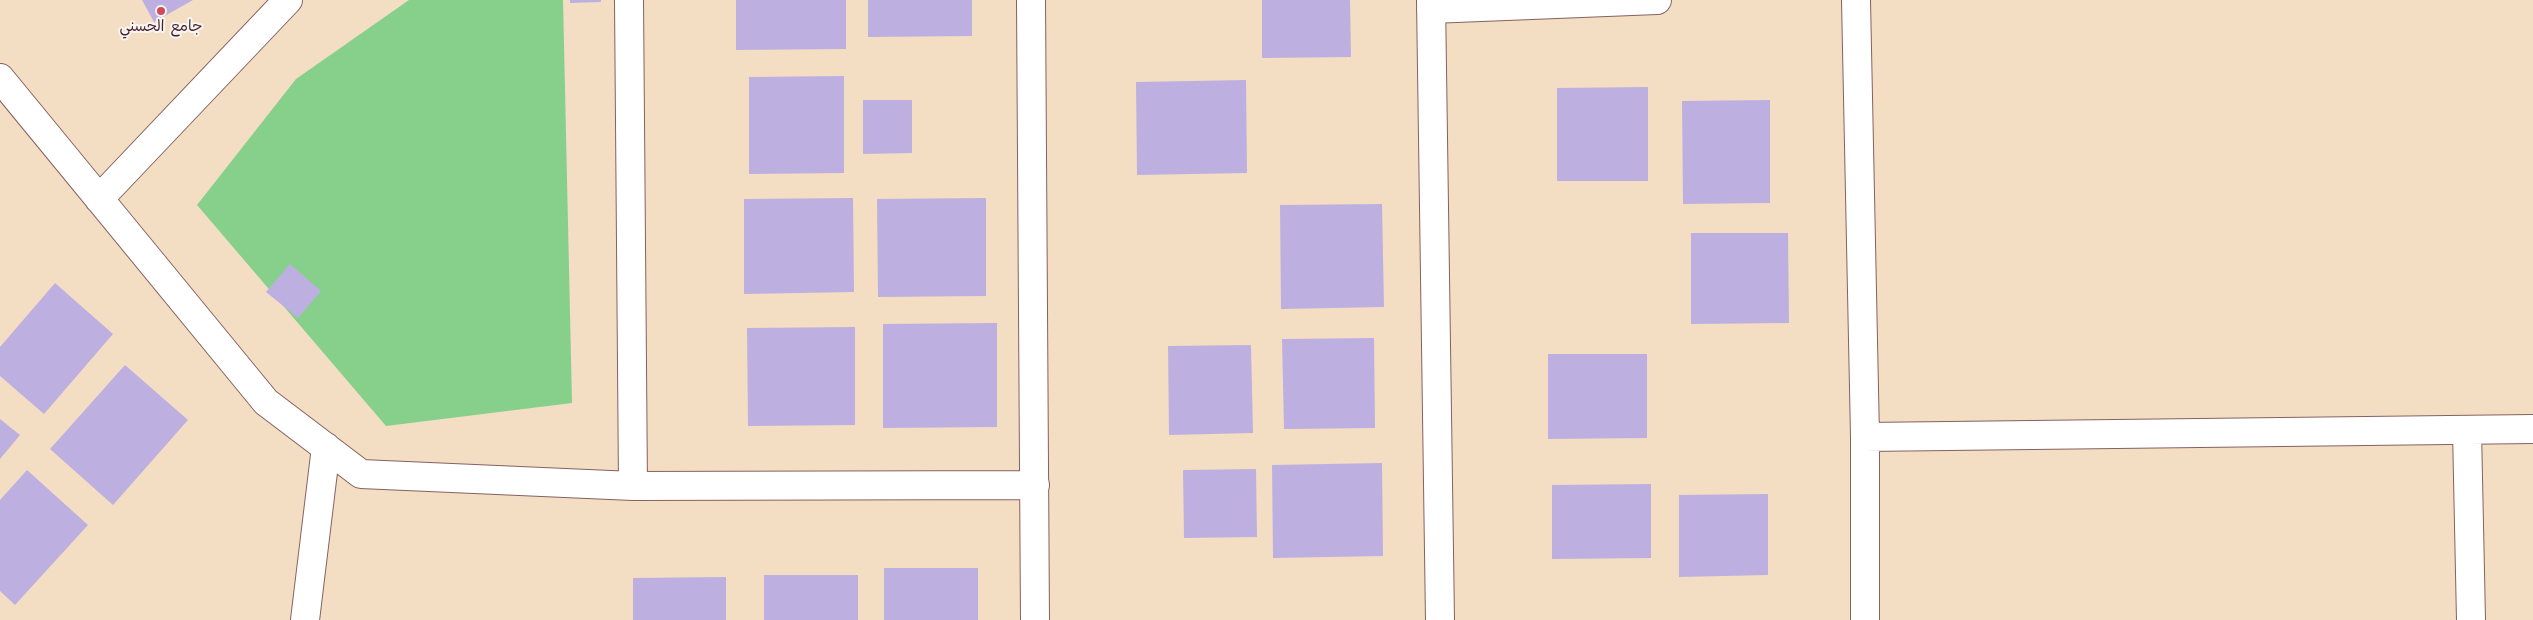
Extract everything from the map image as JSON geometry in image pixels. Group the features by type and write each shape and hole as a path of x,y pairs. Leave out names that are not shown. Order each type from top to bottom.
{"street":[{"path":"99,199 288,0"},
{"path":"629,0 633,486"},
{"path":"1031,0 1035,620"},
{"path":"1440,620 1431,4 1657,0"},
{"path":"1856,0 1865,437 1865,620"},
{"path":"0,78 266,402 362,474 633,486 1035,485"},
{"path":"1865,437 2533,429"},
{"path":"2467,430 2471,620"},
{"path":"305,620 326,447"}],"green space":[{"path":"409,0 563,0 572,403 386,426 197,205 296,79"}],"building":[{"name":"جامع الحسني","path":"142,0 193,0 154,22"},
{"path":"570,0 601,0 601,2 570,3"},
{"path":"736,0 846,0 846,49 736,50"},
{"path":"868,0 972,0 972,36 868,37"},
{"path":"1262,0 1350,0 1351,57 1262,58"},
{"path":"844,76 844,173 749,174 749,77"},
{"path":"1246,80 1247,173 1137,175 1136,82"},
{"path":"1648,87 1648,181 1557,181 1557,88"},
{"path":"863,100 912,100 912,153 863,154"},
{"path":"1770,100 1770,203 1683,204 1682,101"},
{"path":"853,198 854,292 744,294 744,199"},
{"path":"986,198 986,296 878,297 877,199"},
{"path":"1382,204 1384,307 1281,309 1280,205"},
{"path":"1691,233 1788,233 1789,323 1691,324"},
{"path":"290,264 321,291 298,318 266,292"},
{"path":"55,283 113,334 44,414 0,376 0,347"},
{"path":"997,323 997,427 883,428 883,324"},
{"path":"855,327 855,425 748,426 747,328"},
{"path":"1374,338 1375,428 1284,429 1282,339"},
{"path":"1251,345 1253,433 1169,435 1168,346"},
{"path":"1548,354 1647,354 1647,438 1548,439"},
{"path":"125,365 188,420 113,505 50,449"},
{"path":"0,419 20,435 0,459"},
{"path":"1382,463 1383,556 1273,558 1272,465"},
{"path":"1256,469 1257,537 1184,538 1183,470"},
{"path":"27,470 88,525 15,605 0,591 0,500"},
{"path":"1651,484 1651,558 1552,559 1552,485"},
{"path":"1768,494 1768,575 1679,577 1679,495"},
{"path":"884,568 978,568 978,620 884,620"},
{"path":"764,575 858,575 858,620 764,620"},
{"path":"726,577 726,620 633,620 633,578"}],"place":[{"name":"جامع الحسني","path":"161,11"}]}
